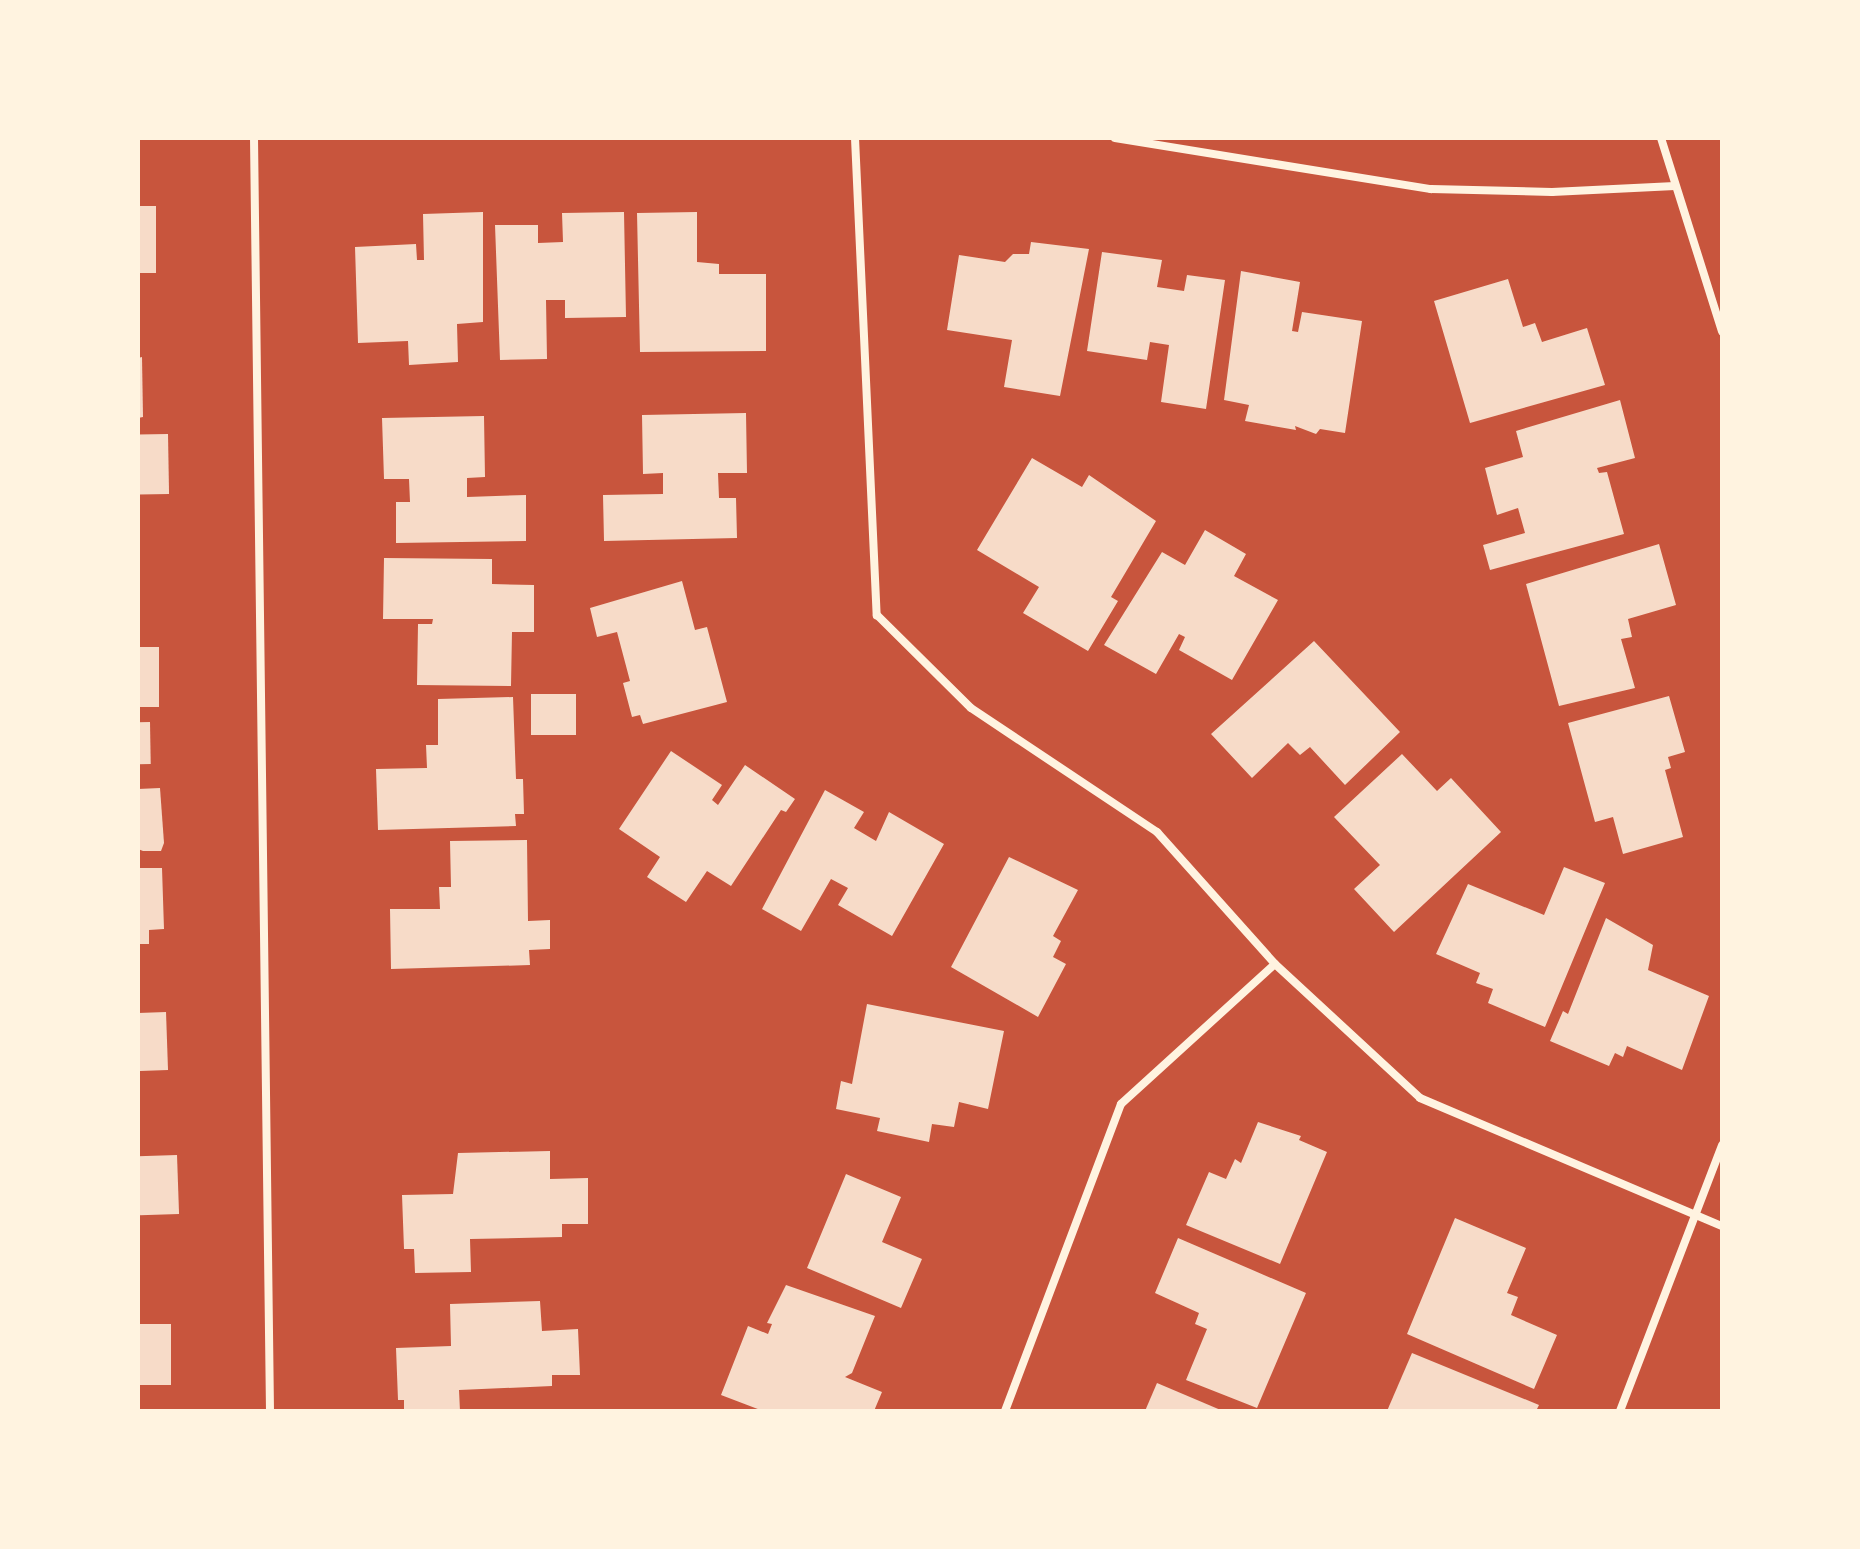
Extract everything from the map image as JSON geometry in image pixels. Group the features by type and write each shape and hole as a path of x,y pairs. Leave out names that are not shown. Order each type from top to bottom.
{"street":[{"path":"254,138 270,1411"},
{"path":"855,138 877,615 971,708 1157,832 1275,964 1420,1098 1722,1226"},
{"path":"1115,138 1431,189 1552,192 1675,186"},
{"path":"1661,138 1722,332"},
{"path":"1005,1411 1121,1104 1275,964"},
{"path":"1620,1411 1722,1145"}],"building":[{"path":"138,206 156,206 156,273 138,273"},
{"path":"483,212 483,322 457,324 458,362 409,365 408,341 358,343 355,247 416,244 417,260 424,260 423,214"},
{"path":"624,212 626,317 565,318 565,300 546,300 547,359 500,360 495,225 538,225 538,243 563,242 562,213"},
{"path":"697,212 697,262 719,264 719,274 766,274 766,351 640,352 637,213"},
{"path":"1031,242 1089,249 1060,396 1004,387 1012,340 947,330 959,255 1005,262 1013,254 1029,254"},
{"path":"1102,252 1162,260 1157,287 1184,291 1187,275 1225,280 1206,409 1161,402 1169,345 1150,342 1147,360 1087,351"},
{"path":"1241,271 1300,282 1292,331 1298,332 1302,312 1362,321 1345,433 1320,429 1316,434 1295,426 1296,430 1245,421 1249,405 1224,400"},
{"path":"1508,279 1523,327 1535,323 1542,342 1587,328 1605,385 1470,423 1434,301"},
{"path":"142,357 143,417 138,418 138,358"},
{"path":"1620,400 1635,458 1597,468 1599,473 1607,472 1624,534 1490,570 1483,545 1525,533 1518,508 1497,515 1485,468 1523,457 1516,431"},
{"path":"746,413 747,473 718,473 719,498 736,498 737,538 604,541 603,495 663,494 663,473 643,474 642,415"},
{"path":"484,416 485,477 467,478 467,497 526,495 526,541 396,543 396,502 410,502 409,479 384,479 382,418"},
{"path":"168,434 169,494 139,495 138,435"},
{"path":"1032,458 1082,487 1089,475 1156,521 1111,597 1118,601 1088,651 1023,613 1039,587 977,550"},
{"path":"1205,530 1246,554 1234,576 1278,600 1232,680 1179,650 1185,637 1179,634 1156,674 1104,645 1162,552 1185,565"},
{"path":"1659,544 1676,605 1628,619 1632,637 1621,639 1635,688 1559,706 1526,584"},
{"path":"384,558 492,559 492,584 534,585 534,632 512,632 511,686 417,685 418,624 432,624 433,619 383,619"},
{"path":"682,581 695,630 707,627 727,702 643,724 640,715 632,717 623,683 630,681 617,632 597,637 590,608"},
{"path":"1314,641 1400,732 1345,785 1310,747 1300,755 1288,743 1252,778 1211,734"},
{"path":"138,647 159,647 159,707 138,707"},
{"path":"531,694 576,694 576,735 531,735"},
{"path":"1669,696 1685,752 1668,757 1671,768 1665,770 1683,837 1623,854 1613,817 1595,822 1568,723"},
{"path":"513,697 516,779 523,779 524,814 515,814 516,826 378,830 376,769 427,768 426,745 438,745 438,699"},
{"path":"138,722 150,722 151,764 139,764"},
{"path":"671,751 722,785 712,800 718,805 745,765 795,799 786,812 781,810 731,886 707,871 686,902 647,877 660,857 619,829"},
{"path":"1402,754 1437,791 1451,778 1501,832 1394,932 1354,889 1380,865 1334,817"},
{"path":"160,788 164,843 161,851 143,851 138,849 138,789"},
{"path":"825,790 864,812 854,828 876,841 889,812 944,844 892,936 838,905 848,888 831,879 801,931 762,909"},
{"path":"527,840 528,921 550,920 550,949 529,950 530,965 391,969 390,909 440,909 439,887 451,887 450,841"},
{"path":"1009,857 1078,890 1053,936 1061,941 1053,957 1066,964 1038,1017 951,967"},
{"path":"1564,867 1605,883 1545,1027 1488,1003 1493,989 1476,983 1480,973 1436,954 1468,884 1544,915"},
{"path":"138,868 162,868 164,929 149,930 149,944 138,944"},
{"path":"1606,918 1653,945 1648,970 1709,996 1682,1070 1627,1046 1623,1057 1615,1053 1609,1066 1550,1041 1563,1011 1568,1014"},
{"path":"867,1004 1004,1031 988,1109 959,1102 954,1127 932,1124 929,1142 877,1131 880,1118 836,1109 841,1081 852,1084"},
{"path":"166,1012 168,1070 140,1071 138,1013"},
{"path":"1258,1122 1301,1136 1299,1140 1327,1152 1280,1264 1186,1225 1209,1172 1226,1179 1235,1159 1241,1163"},
{"path":"550,1151 550,1179 588,1178 588,1224 562,1224 562,1237 470,1239 471,1272 415,1273 414,1249 404,1249 402,1195 453,1194 458,1153"},
{"path":"177,1155 179,1214 140,1215 138,1156"},
{"path":"846,1174 901,1197 882,1242 922,1259 901,1308 807,1268"},
{"path":"1455,1218 1526,1248 1507,1293 1518,1297 1511,1315 1557,1335 1534,1389 1407,1334"},
{"path":"1178,1238 1306,1293 1257,1408 1186,1380 1207,1329 1195,1324 1199,1313 1155,1293"},
{"path":"786,1285 875,1316 852,1373 845,1377 882,1392 874,1411 763,1411 721,1395 748,1326 768,1334 772,1324 767,1323"},
{"path":"540,1301 542,1331 578,1329 580,1375 552,1375 552,1386 459,1390 460,1411 404,1411 404,1400 398,1400 396,1348 451,1346 450,1304"},
{"path":"138,1324 171,1324 171,1385 138,1385"},
{"path":"1412,1353 1539,1405 1536,1411 1387,1411"},
{"path":"1157,1383 1223,1411 1145,1411"}]}
